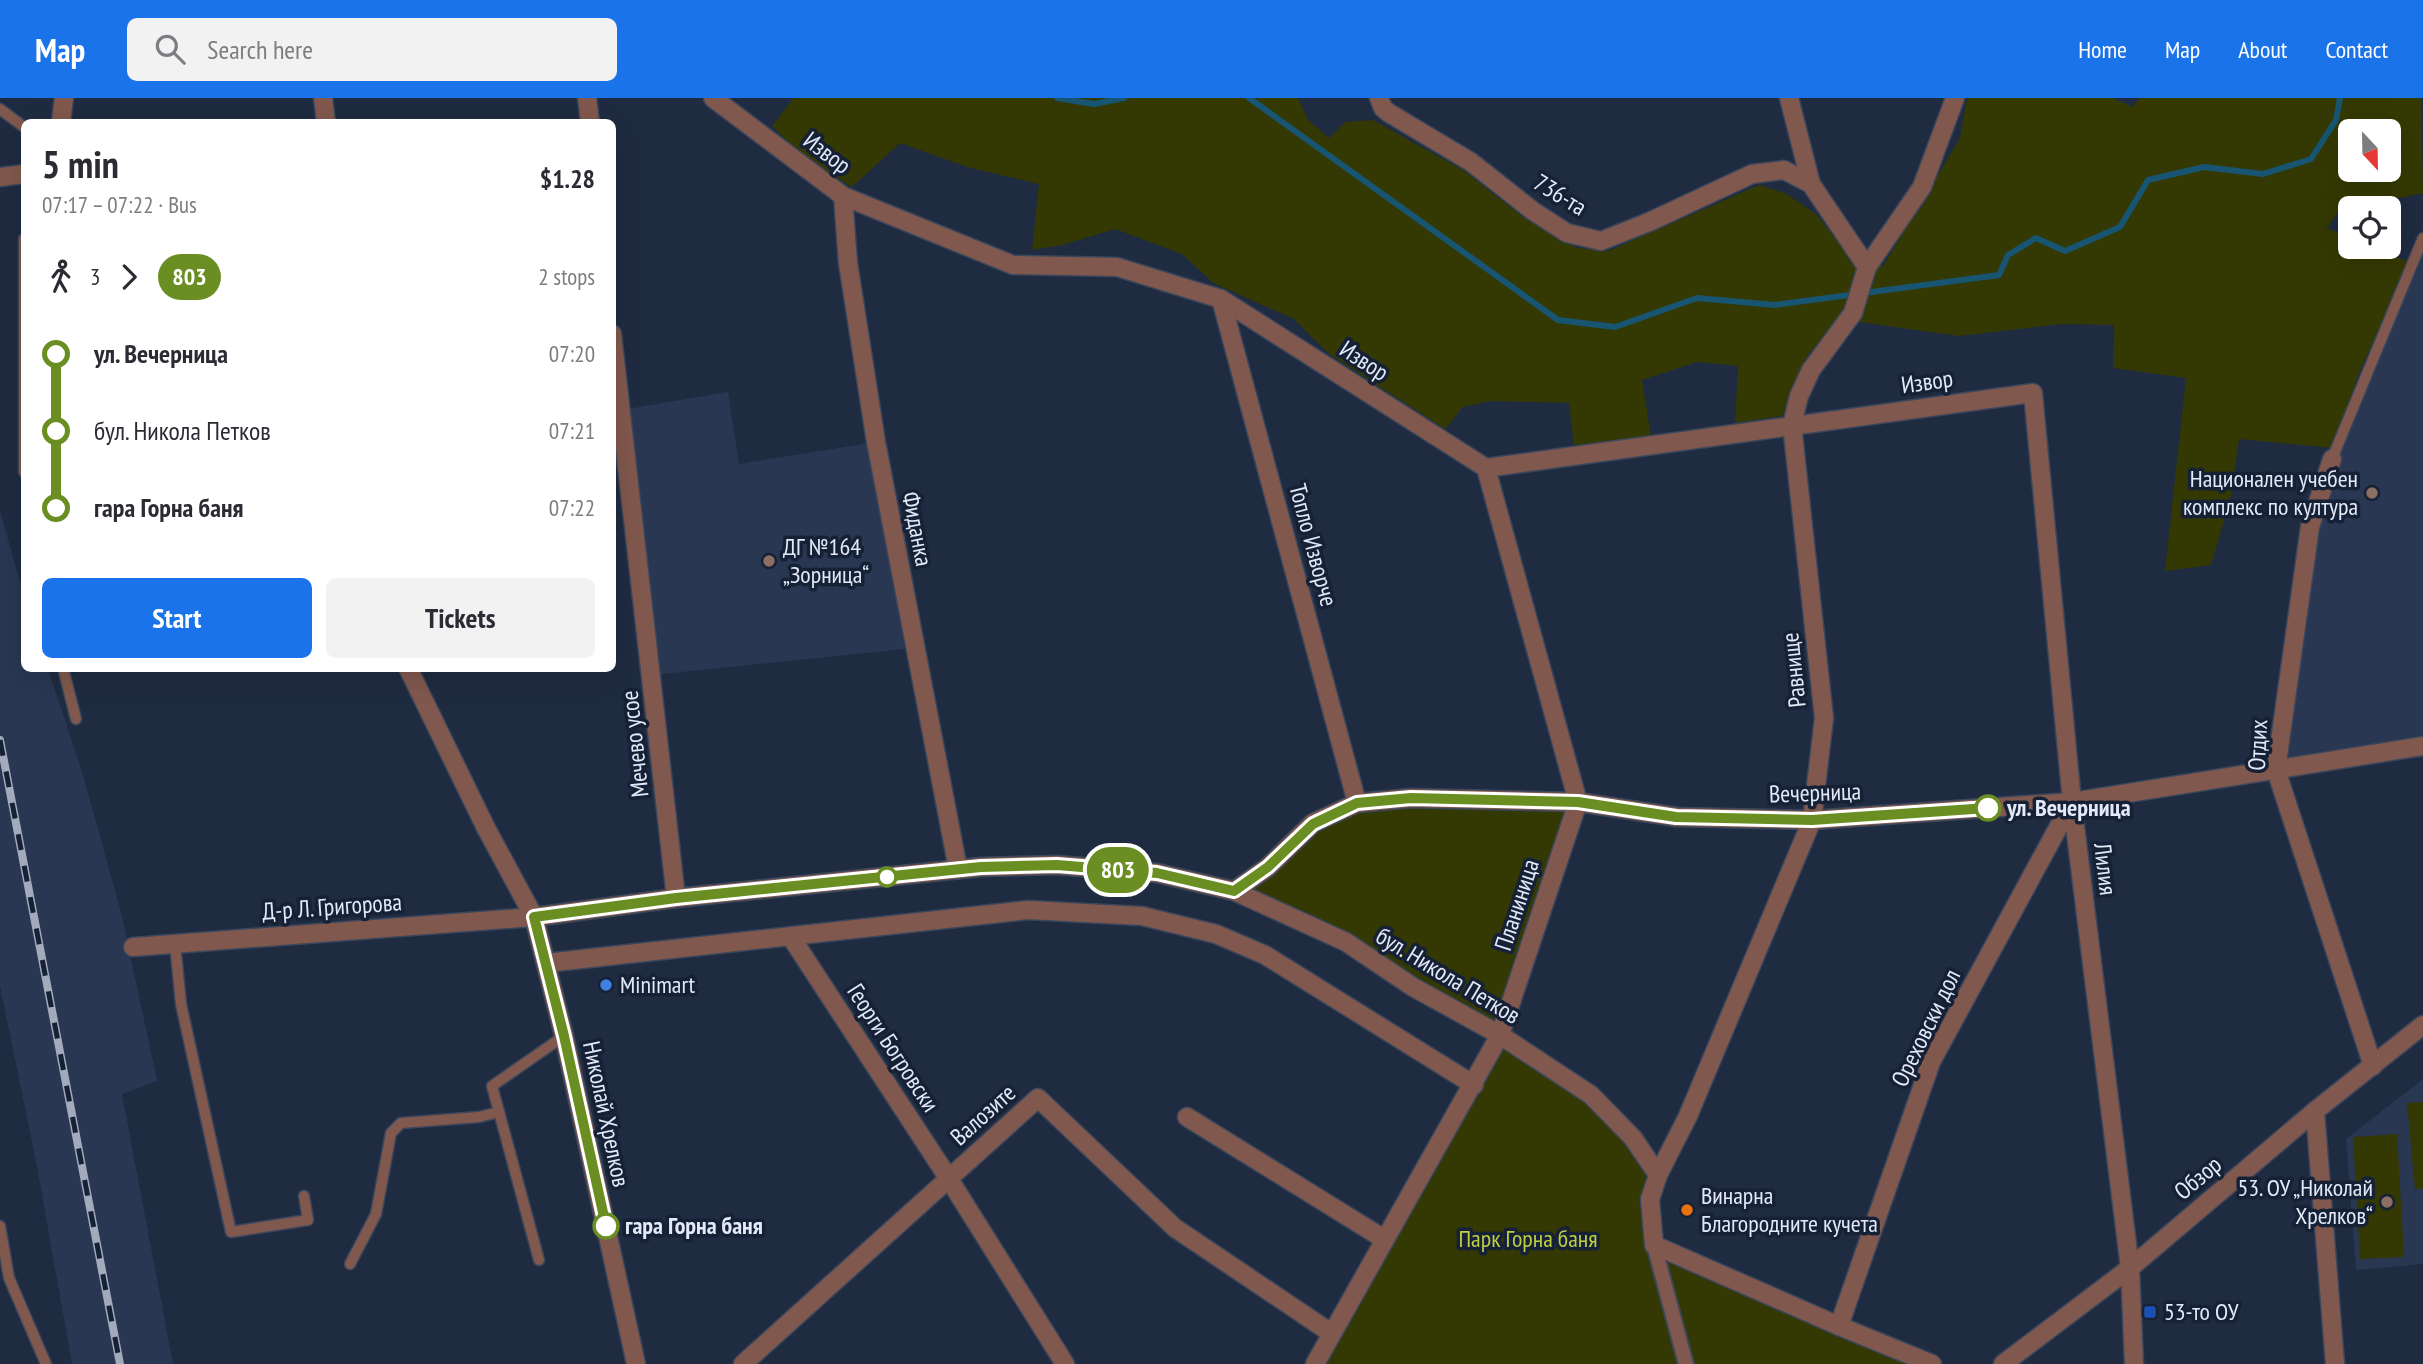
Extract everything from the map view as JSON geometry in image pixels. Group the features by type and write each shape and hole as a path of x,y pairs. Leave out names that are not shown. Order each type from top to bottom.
{"street":[{"path":"61,119 64,98"},
{"path":"323,98 326,119"},
{"path":"587,98 590,119"},
{"name":"Извор","path":"713,98 843,196 1013,265 1117,267 1221,299 1486,468 2033,393"},
{"path":"1789,98 1811,184 1867,267"},
{"name":"Равнище","path":"1654,1245 1650,1199 1658,1175 1688,1116 1812,820 1824,718 1792,425 1799,396 1811,370 1853,313 1867,267 1922,187 1955,98"},
{"name":"736-та","path":"1380,100 1389,113 1471,162 1533,211 1567,233 1601,241 1650,222 1752,174 1784,170 1811,184"},
{"path":"0,177 21,174"},
{"name":"Фиданка","path":"843,196 848,263 876,442 958,869"},
{"name":"Топло Изворче","path":"1221,299 1357,803"},
{"name":"Мечево усое","path":"616,384 676,898"},
{"name":"Лилия","path":"2033,393 2072,802 2130,1268 2134,1364"},
{"name":"Отдих","path":"2332,459 2310,527 2276,769 2373,1066"},
{"path":"1486,468 1578,802"},
{"path":"410,672 486,828 534,917"},
{"name":"Вечерница","path":"1234,891 1268,867 1313,824 1357,803 1411,798 1578,802 1676,817 1812,820 2072,802 2423,746"},
{"name":"Планиница","path":"1315,1364 1500,1035 1578,802"},
{"name":"Ореховски дол","path":"1839,1326 1931,1062 2072,802"},
{"name":"бул. Никола Петков","path":"534,917 676,898 958,869 1044,865 1157,873 1234,891 1346,942 1413,988 1500,1035 1591,1095 1633,1138 1658,1175"},
{"path":"546,962 1028,910 1142,916 1216,934 1265,955 1474,1085"},
{"name":"Д-р Л. Григорова","path":"134,947 534,917"},
{"name":"Николай Хрелков","path":"534,917 564,1036 636,1364"},
{"name":"Георги Богровски","path":"791,937 1065,1364"},
{"name":"Обзор","path":"2003,1364 2130,1268 2315,1111 2423,1025"},
{"name":"Валозите","path":"743,1364 1038,1098 1175,1228 1331,1333"},
{"path":"2315,1111 2335,1364"},
{"path":"1187,1117 1384,1240"},
{"path":"1654,1245 1933,1364"},
{"path":"1654,1245 1686,1364"}],"lane":[{"path":"0,109 21,125"},
{"path":"2332,459 2423,238"},
{"path":"64,672 76,719"},
{"path":"175,944 181,1004 231,1232 308,1220 304,1196"},
{"path":"539,1260 492,1086 564,1036"},
{"path":"351,1264 376,1214 391,1133 401,1123 479,1117 499,1112"},
{"path":"0,1226 9,1278 46,1364"}],"shaded area":[{"name":"Национален учебен комплекс по култура","path":"2423,238 2423,737 2281,760 2310,527"},
{"name":"ДГ №164 „Зорница“","path":"728,392 739,464 876,442 914,648 652,675 622,410"},
{"path":"0,511 21,585 21,672 49,672 83,775 122,916 157,1081 122,1094 173,1364 72,1364 36,1161 0,986"},
{"name":"53. ОУ „Николай Хрелков“","path":"2423,1079 2423,1264 2356,1270 2346,1139"}],"green space":[{"path":"794,98 1298,98 1308,120 1329,138 1345,122 1373,120 1463,170 1523,217 1577,248 1608,251 1759,185 1785,193 1816,214 1852,259 1883,266 1960,138 1967,98 2113,98 2133,107 2139,98 2421,98 2423,193 2401,198 2338,196 2338,212 2327,228 2338,233 2338,259 2401,259 2409,262 2359,373 2333,448 2239,439 2231,496 2211,565 2165,571 2186,378 2113,368 2114,325 2061,324 1959,336 1859,322 1809,353 1782,416 1735,423 1738,366 1697,362 1642,380 1651,437 1574,445 1569,403 1490,401 1463,407 1445,429 1329,354 1294,319 1213,283 1182,254 1115,229 1062,245 1032,250 1039,184 967,167 900,143 852,187 807,160 772,126"},
{"path":"1578,802 1500,1035 1234,891 1313,823 1357,803"},
{"name":"Парк Горна баня","path":"1500,1035 1591,1095 1658,1175 1655,1245 1932,1364 1315,1364"},
{"path":"2423,1102 2423,1188 2415,1189 2407,1103"},
{"path":"2397,1134 2404,1257 2360,1259 2353,1137"}],"waterway":[{"path":"1057,98 1094,104 1124,98"},
{"path":"1249,98 1558,320 1615,327 1697,298 1775,305 1999,275 2008,255 2036,238 2065,251 2120,227 2148,180 2204,167 2263,174 2311,159 2336,120 2340,98"}],"railway":[{"path":"0,740 120,1364"}],"bus line":[{"name":"803","path":"606,1226 564,1036 534,917 676,898 981,867 1057,865 1157,873 1234,891 1268,867 1313,824 1357,803 1411,798 1578,802 1676,817 1812,820 1988,808"}],"place":[{"name":"Национален учебен комплекс по култура","path":"2372,493"},
{"name":"ДГ №164 „Зорница“","path":"769,561"},
{"name":"ул. Вечерница","path":"1988,808"},
{"name":"Minimart","path":"606,985"},
{"name":"53. ОУ „Николай Хрелков“","path":"2387,1202"},
{"name":"Винарна Благородните кучета","path":"1687,1210"},
{"name":"гара Горна баня","path":"606,1226"},
{"name":"53-то ОУ","path":"2150,1312"}]}
